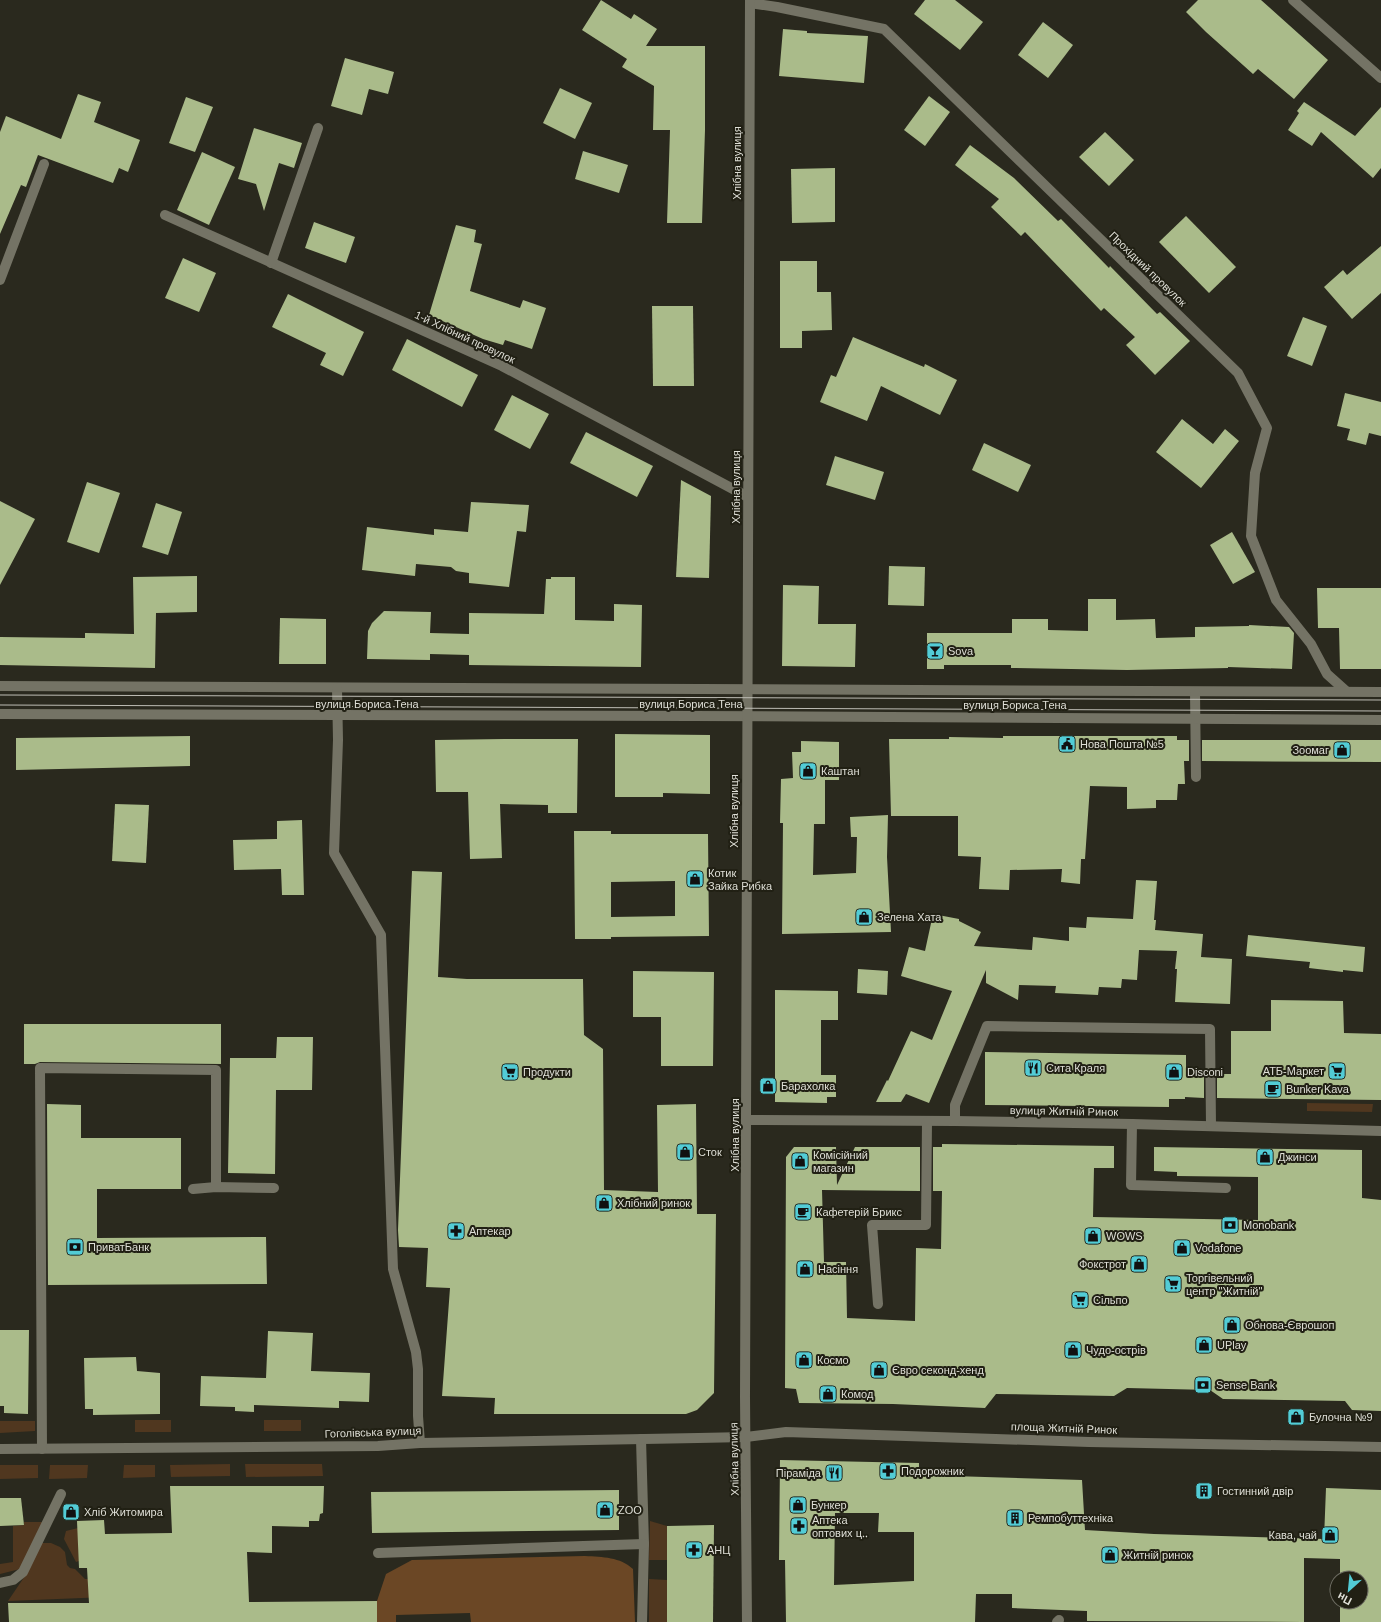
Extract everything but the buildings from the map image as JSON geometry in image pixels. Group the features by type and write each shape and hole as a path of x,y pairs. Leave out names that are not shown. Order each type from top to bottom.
{"street":[{"path":"1293,0 1381,78"},
{"name":"Хлібна вулиця","path":"747,1622 747,688 750,2"},
{"name":"Прохідний провулок","path":"750,2 884,30 1238,373 1267,428 1255,473 1251,536 1276,600 1311,644 1327,674 1346,692"},
{"path":"271,263 318,128"},
{"path":"0,280 44,164"},
{"name":"1-й Хлібний провулок","path":"165,215 502,366 748,497"},
{"name":"вулиця Бориса Тена","path":"0,686 747,688 1381,692"},
{"path":"337,688 338,716 334,853 381,935 393,1269 416,1352 418,1369 418,1416 420,1443"},
{"path":"1195,692 1196,776"},
{"name":"вулиця Бориса Тена","path":"0,714 747,716 1381,720"},
{"path":"955,1121 955,1106 987,1026 1210,1029 1211,1126"},
{"path":"42,1449 40,1068 216,1070 216,1187"},
{"name":"вулиця Житній Ринок","path":"747,1120 1132,1124 1381,1131"},
{"path":"878,1304 872,1225 926,1225 927,1122"},
{"path":"1132,1124 1131,1185 1226,1188"},
{"path":"193,1189 216,1187 274,1188"},
{"name":"площа Житній Ринок","path":"746,1436 786,1432 1097,1442 1381,1447"},
{"name":"Гоголівська вулиця","path":"0,1449 378,1446 420,1443 746,1436"},
{"path":"641,1439 644,1544 642,1622"},
{"path":"0,1583 14,1580 22,1572 61,1494"},
{"path":"378,1553 644,1544"}],"shaded area":[{"path":"1307,1103 1373,1104 1372,1112 1307,1111"},
{"path":"135,1420 171,1420 171,1432 135,1432"},
{"path":"264,1420 301,1420 301,1431 264,1431"},
{"path":"0,1421 35,1421 35,1431 0,1433"},
{"path":"230,1464 230,1476 171,1477 170,1465"},
{"path":"245,1464 322,1464 323,1476 246,1477"},
{"path":"0,1465 38,1465 38,1478 0,1479"},
{"path":"50,1465 88,1465 87,1478 49,1479"},
{"path":"124,1465 155,1465 155,1477 123,1478"},
{"path":"650,1521 667,1526 667,1560 649,1560"},
{"path":"24,1522 43,1522 20,1569 0,1574 0,1564 13,1562 13,1526 24,1525"},
{"path":"78,1528 79,1561 76,1562 64,1539 66,1531"},
{"path":"41,1543 51,1543 60,1547 65,1552 67,1565 70,1568 75,1569 85,1579 96,1579 132,1596 8,1601 27,1573"},
{"path":"585,1556 605,1557 617,1560 633,1569 635,1622 471,1622 470,1613 396,1615 396,1622 377,1622 377,1601 386,1574 412,1560"},
{"path":"649,1579 667,1580 667,1622 649,1622"}],"tram line":[{"path":"0,695 1381,700"},
{"path":"0,705 1381,711"}],"place":[{"name":"Sova","path":"935,651"},
{"name":"Нова Пошта №5","path":"1067,744"},
{"name":"Зоомаг","path":"1342,750"},
{"name":"Каштан","path":"808,771"},
{"name":"Котик Зайка Рибка","path":"695,879"},
{"name":"Зелена Хата","path":"864,917"},
{"name":"Сита Краля","path":"1033,1068"},
{"name":"АТБ-Маркет","path":"1337,1071"},
{"name":"Продукти","path":"510,1072"},
{"name":"Disconi","path":"1174,1072"},
{"name":"Барахолка","path":"768,1086"},
{"name":"Bunker Kava","path":"1273,1089"},
{"name":"Сток","path":"685,1152"},
{"name":"Джинси","path":"1265,1157"},
{"name":"Комісійний магазин","path":"800,1161"},
{"name":"Хлібний ринок","path":"604,1203"},
{"name":"Кафетерій Брикс","path":"803,1212"},
{"name":"Monobank","path":"1230,1225"},
{"name":"Аптекар","path":"456,1231"},
{"name":"WOWS","path":"1093,1236"},
{"name":"ПриватБанк","path":"75,1247"},
{"name":"Vodafone","path":"1182,1248"},
{"name":"Фокстрот","path":"1139,1264"},
{"name":"Насіння","path":"805,1269"},
{"name":"Торгівельний центр \"Житній\"","path":"1173,1284"},
{"name":"Сільпо","path":"1080,1300"},
{"name":"Обнова-Єврошоп","path":"1232,1325"},
{"name":"UPlay","path":"1204,1345"},
{"name":"Чудо-острів","path":"1073,1350"},
{"name":"Космо","path":"804,1360"},
{"name":"Євро секонд-хенд","path":"879,1370"},
{"name":"Sense Bank","path":"1203,1385"},
{"name":"Комод","path":"828,1394"},
{"name":"Булочна №9","path":"1296,1417"},
{"name":"Подорожник","path":"888,1471"},
{"name":"Піраміда","path":"834,1473"},
{"name":"Гостинний двір","path":"1204,1491"},
{"name":"Бункер","path":"798,1505"},
{"name":"ZOO","path":"605,1510"},
{"name":"Хліб Житомира","path":"71,1512"},
{"name":"Ремпобуттехніка","path":"1015,1518"},
{"name":"Аптека оптових ц‥","path":"799,1526"},
{"name":"Кава, чай","path":"1330,1535"},
{"name":"АНЦ","path":"694,1550"},
{"name":"Житній ринок","path":"1110,1555"}]}
